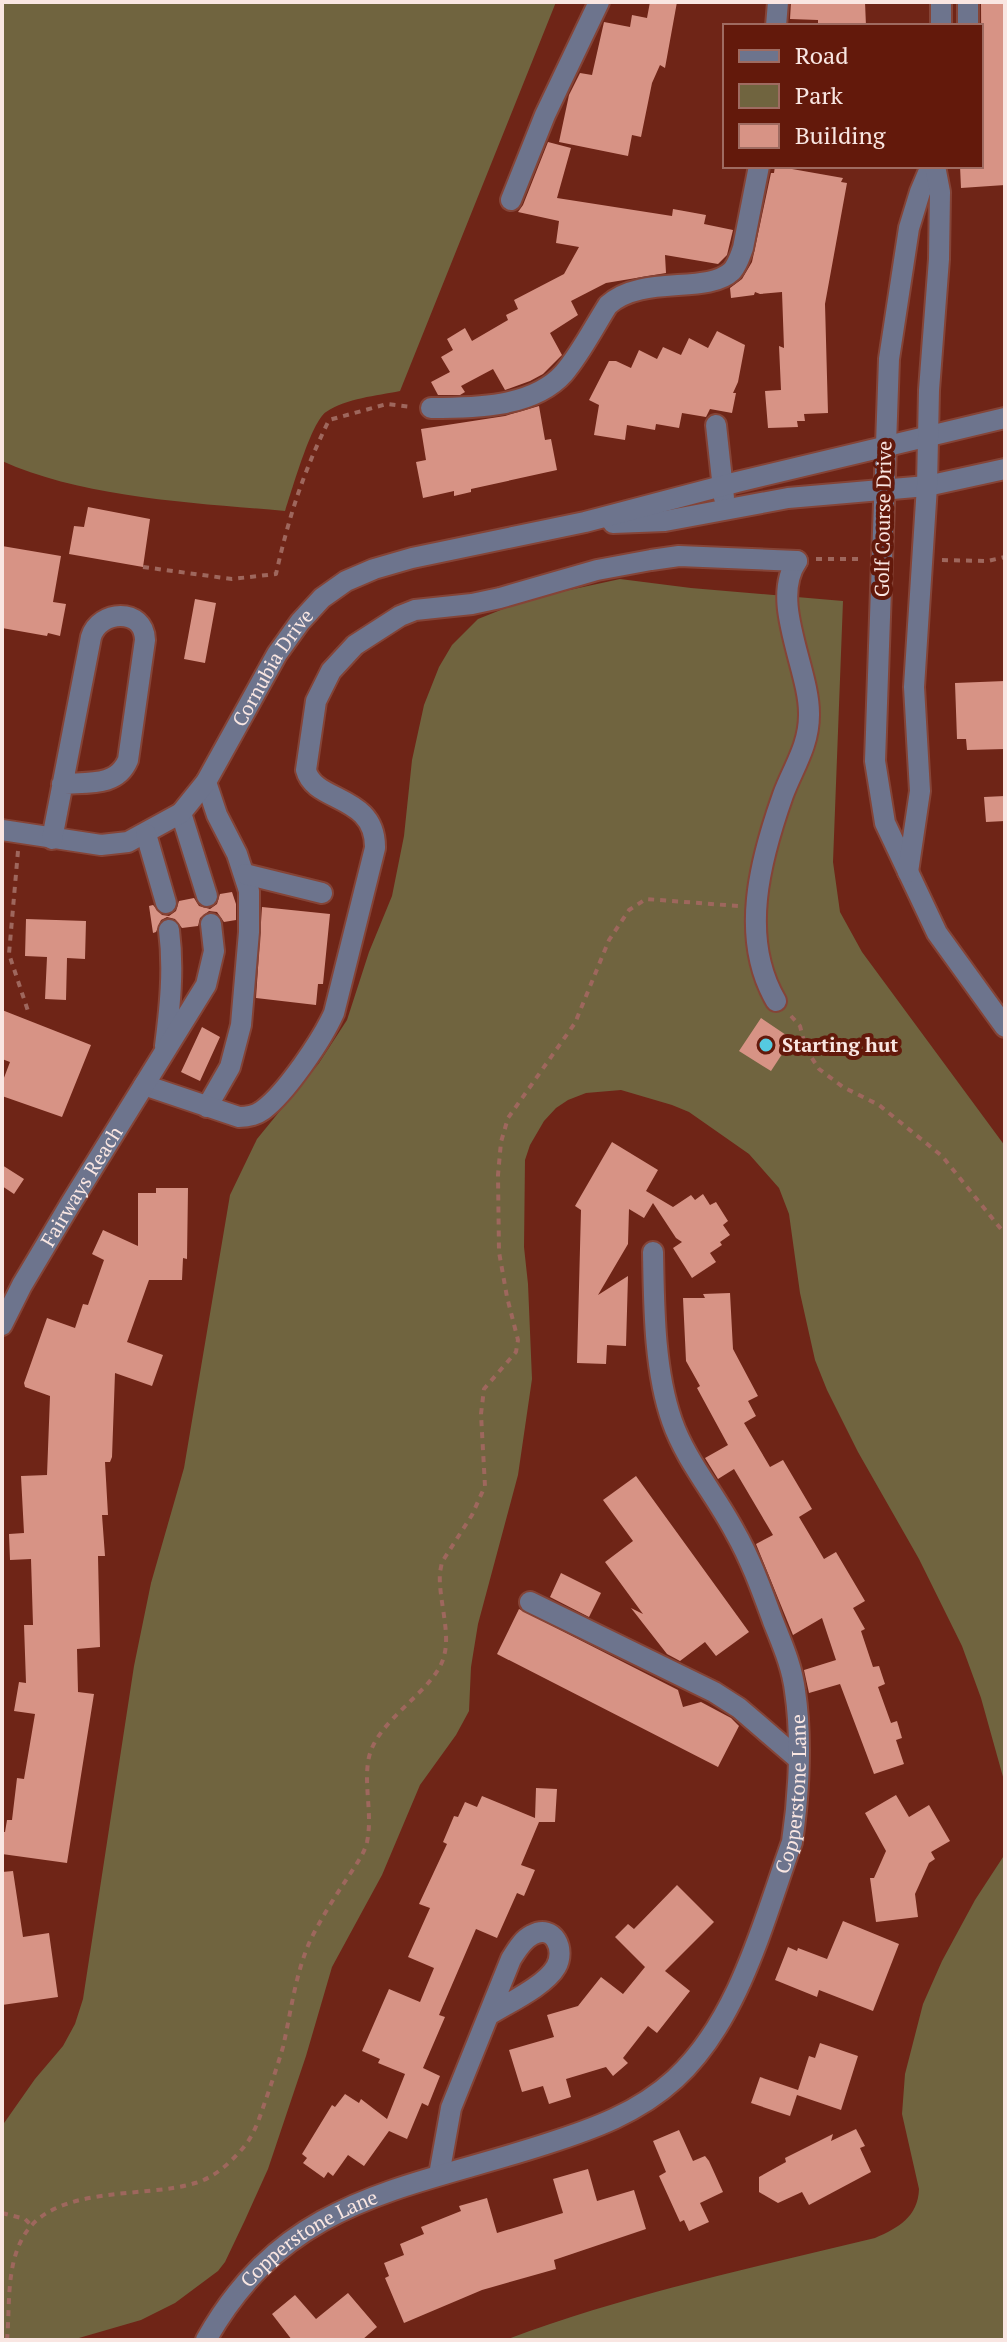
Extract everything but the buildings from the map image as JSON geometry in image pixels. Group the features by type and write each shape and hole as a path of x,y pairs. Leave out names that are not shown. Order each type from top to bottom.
{"street":[{"path":"511,200 545,115 599,2"},
{"path":"776,24 778,2"},
{"path":"941,2 941,24"},
{"path":"968,2 968,24"},
{"path":"431,408 480,408 517,401 562,376 615,299 640,289 709,281 731,272 739,261 747,233 759,168"},
{"name":"Golf Course Drive","path":"932,168 920,192 909,228 889,359 875,761 885,823 937,933 1005,1027"},
{"name":"Golf Course Drive","path":"908,872 920,791 914,687 939,259 940,192 934,168"},
{"name":"Cornubia Drive","path":"11,831 101,845 128,842 181,813 206,782 292,632 322,598 346,581 374,569 412,558 585,522 1005,418"},
{"path":"716,425 727,509"},
{"name":"Cornubia Drive","path":"585,522 665,521 788,498 927,486 1005,469"},
{"path":"144,1085 247,1117 262,1111 274,1100 318,1043 334,1013 375,848 374,827 362,813 307,777 316,701 325,681 343,656 382,626 415,610 472,604 597,570 665,558 797,561 789,574 790,618 809,714 805,748 783,793 764,857 756,906 757,958 764,981 776,1001"},
{"path":"52,839 62,784 93,629 108,619 128,616 141,624 145,640 125,768 116,778 108,781 62,784"},
{"path":"206,782 217,815 245,874 249,891 249,932 241,1025 230,1067 207,1107"},
{"path":"181,813 207,896"},
{"path":"146,834 166,903"},
{"path":"245,874 322,893"},
{"name":"Fairways Reach","path":"2,1325 22,1285 206,985 214,951 211,924"},
{"name":"Fairways Reach","path":"165,1050 171,1001 169,930"},
{"name":"Copperstone Lane","path":"206,2340 245,2282 302,2231 336,2212 439,2175 588,2130 640,2107 676,2078 701,2049 731,2005 792,1842 796,1819 798,1723 790,1666 754,1570 735,1532 682,1445 671,1418 663,1385 654,1308 653,1252"},
{"path":"530,1602 714,1692 739,1708 797,1758"},
{"path":"439,2175 451,2108 489,2015"}],"path":[{"path":"143,567 232,579 276,574 289,514 329,420 387,404 431,408"},
{"path":"935,560 988,561 1005,557"},
{"path":"823,559 871,559"},
{"path":"11,831 9,954 28,1011"},
{"path":"7,2340 13,2268 21,2239 31,2225 50,2212 90,2198 198,2183 219,2171 250,2137 258,2123 283,2047 291,2005 309,1943 360,1860 367,1842 368,1770 373,1747 390,1722 430,1679 445,1654 440,1572 485,1486 481,1414 484,1389 516,1352 518,1340 499,1252 498,1175 506,1124 575,1023 609,940 629,910 646,899 756,906"},
{"path":"776,1001 800,1026 806,1049 819,1069 843,1087 879,1105 942,1156 1005,1234"},
{"path":"2,2213 25,2219 31,2225"}],"green space":[{"path":"2,2 556,2 400,391 334,407 320,418 308,442 285,511 104,491 34,473 2,461"},
{"path":"620,579 843,601 833,862 840,912 862,952 1005,1146 1005,1784 981,1698 962,1646 919,1559 858,1452 815,1360 800,1293 789,1214 779,1188 749,1154 689,1112 621,1090 586,1093 568,1100 544,1121 525,1160 524,1247 532,1379 518,1475 478,1624 471,1667 469,1711 456,1735 420,1785 382,1875 332,1967 268,2169 245,2220 218,2271 175,2303 141,2320 72,2340 2,2340 2,2126 63,2046 75,2024 83,1999 134,1666 151,1583 184,1468 230,1195 257,1139 319,1063 347,1020 369,952 392,896 404,836 412,760 424,705 439,667 452,645 478,619 528,599"},
{"path":"1005,1854 1005,2340 505,2340 642,2296 875,2238 905,2220 915,2207 919,2189 902,2114 905,2074 923,2004 975,1900"}],"place":[{"name":"Starting hut","path":"766,1045"}]}
